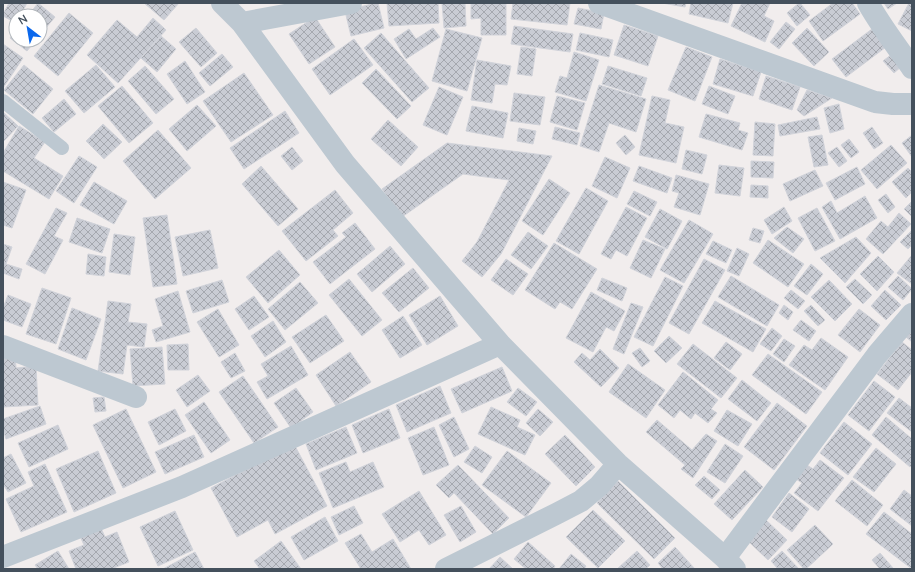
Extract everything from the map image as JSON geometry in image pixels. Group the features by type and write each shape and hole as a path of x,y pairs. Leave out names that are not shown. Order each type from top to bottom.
{"street":[{"path":"222,3 242,23 345,164 500,344 618,464 730,564 877,355 912,314"},
{"path":"242,23 351,3"},
{"path":"599,3 875,102 912,104"},
{"path":"868,3 891,41 912,68"},
{"path":"3,557 182,487 500,344"},
{"path":"3,346 136,397"},
{"path":"446,569 581,501 599,486 618,464"}],"lane":[{"path":"3,101 62,148"}],"building":[{"path":"9,3 27,3 24,8 8,8 8,19 3,16"},
{"path":"38,3 44,8 34,8"},
{"path":"144,3 179,3 164,20"},
{"path":"378,3 384,28 351,36 345,11"},
{"path":"387,3 438,3 439,23 389,26"},
{"path":"442,3 465,3 466,26 444,28"},
{"path":"471,3 506,3 506,35 481,35 481,18 471,19"},
{"path":"513,3 570,3 567,25 511,19"},
{"path":"662,3 686,3 685,7"},
{"path":"691,3 733,3 728,23 689,14"},
{"path":"742,3 770,3 764,16 774,21 765,42 731,26"},
{"path":"799,3 810,15 797,26 787,13"},
{"path":"833,3 852,3 860,14 823,41 809,21"},
{"path":"884,3 897,3 888,9"},
{"path":"909,3 912,3 912,31 898,24"},
{"path":"578,8 604,13 601,29 574,24"},
{"path":"48,11 55,17 48,25"},
{"path":"69,13 93,33 58,76 34,56 41,48 48,48 48,39"},
{"path":"315,17 335,47 309,64 289,34"},
{"path":"153,18 166,30 118,83 87,55 117,20 137,37"},
{"path":"786,22 795,29 779,49 770,42"},
{"path":"624,25 658,36 648,66 614,55"},
{"path":"514,26 573,34 570,52 511,44"},
{"path":"196,28 217,53 201,67 179,42"},
{"path":"433,28 440,37 406,59 394,39 409,29 416,39"},
{"path":"807,28 829,52 814,66 792,43"},
{"path":"446,29 482,38 467,91 432,81"},
{"path":"872,29 886,47 846,77 832,59"},
{"path":"381,33 429,88 412,102 364,48"},
{"path":"580,33 613,40 609,57 576,50"},
{"path":"161,36 176,49 157,72 141,58"},
{"path":"354,39 373,65 330,95 312,69"},
{"path":"3,44 23,58 3,88"},
{"path":"521,47 536,49 532,76 517,74"},
{"path":"686,47 712,57 695,101 668,90"},
{"path":"574,52 599,60 586,101 555,92 560,76 567,78"},
{"path":"222,54 233,67 210,86 199,73"},
{"path":"892,54 903,65 894,73 883,61"},
{"path":"720,59 761,72 753,96 713,84"},
{"path":"477,60 511,66 507,85 495,84 492,103 471,100"},
{"path":"185,61 205,92 187,104 167,74"},
{"path":"24,65 53,89 33,114 4,90"},
{"path":"96,65 115,87 84,113 65,91"},
{"path":"145,66 174,99 156,114 128,81"},
{"path":"608,66 647,78 641,96 602,84"},
{"path":"376,69 411,106 397,119 362,83"},
{"path":"244,73 273,115 231,142 203,101"},
{"path":"766,76 800,87 792,110 759,99"},
{"path":"599,85 646,99 636,132 609,123 599,152 580,146"},
{"path":"122,86 153,123 129,143 98,106"},
{"path":"709,86 735,96 728,114 702,104"},
{"path":"439,87 463,97 447,135 423,125"},
{"path":"807,90 832,98 804,116 797,110"},
{"path":"514,93 545,97 540,125 510,121"},
{"path":"557,96 585,103 577,130 550,122"},
{"path":"652,96 670,100 665,123 684,127 676,163 639,155"},
{"path":"64,99 76,114 54,132 42,118"},
{"path":"839,104 844,129 830,133 824,108"},
{"path":"197,105 216,126 187,151 169,129"},
{"path":"472,106 508,113 503,138 466,131"},
{"path":"285,111 299,133 244,169 230,148"},
{"path":"3,112 18,126 3,142"},
{"path":"706,114 740,123 738,130 748,133 742,150 699,137"},
{"path":"817,117 820,129 780,136 778,125"},
{"path":"388,120 418,147 401,166 371,139"},
{"path":"755,122 775,124 773,156 753,155"},
{"path":"103,124 122,142 104,159 86,141"},
{"path":"19,126 45,142 34,158 63,176 49,199 3,171 3,153"},
{"path":"555,127 580,133 577,145 552,139"},
{"path":"872,127 883,143 874,149 863,133"},
{"path":"519,128 536,131 533,144 517,141"},
{"path":"158,130 191,168 155,199 123,161"},
{"path":"625,135 635,147 626,155 616,143"},
{"path":"822,135 828,165 814,167 808,137"},
{"path":"912,135 912,157 902,143"},
{"path":"849,139 859,152 851,158 841,145"},
{"path":"447,143 552,156 501,254 482,277 462,261 477,242 509,180 463,174 402,217 382,189"},
{"path":"891,145 907,163 877,189 861,170"},
{"path":"292,147 303,161 292,170 281,156"},
{"path":"837,147 847,161 839,167 828,153"},
{"path":"686,150 707,155 702,174 682,169"},
{"path":"79,156 97,167 74,203 56,191"},
{"path":"605,157 630,168 617,198 592,186"},
{"path":"751,161 774,162 773,178 751,177"},
{"path":"719,165 744,168 740,196 715,193"},
{"path":"261,166 298,209 278,226 242,184"},
{"path":"639,166 672,178 667,193 633,181"},
{"path":"857,167 865,184 835,200 826,183"},
{"path":"908,168 912,172 912,192 906,198 892,182"},
{"path":"815,170 823,186 790,201 783,184"},
{"path":"676,175 709,184 700,215 674,207 679,193 672,191"},
{"path":"549,179 570,193 543,235 522,221"},
{"path":"3,182 26,190 12,228 3,225"},
{"path":"94,182 127,201 114,224 80,205"},
{"path":"751,185 768,186 768,198 750,197"},
{"path":"586,188 608,201 579,254 556,241"},
{"path":"335,190 353,213 333,230 338,236 306,261 282,231"},
{"path":"634,191 657,202 650,216 627,204"},
{"path":"886,194 895,207 888,213 878,200"},
{"path":"865,196 877,218 840,239 822,207 831,201 837,213"},
{"path":"912,201 912,217 904,209"},
{"path":"626,207 647,218 627,256 616,250 611,259 601,254"},
{"path":"784,207 792,221 772,234 764,220"},
{"path":"56,208 67,213 54,236 63,240 45,274 26,264"},
{"path":"817,208 835,241 815,251 798,218"},
{"path":"660,209 682,221 667,249 645,237"},
{"path":"899,213 911,224 883,254 866,239 881,221 888,227"},
{"path":"167,215 177,284 153,287 143,218"},
{"path":"77,218 110,229 102,253 69,242"},
{"path":"689,220 713,234 684,283 660,270"},
{"path":"355,223 375,249 330,284 313,262 346,237 342,233"},
{"path":"787,227 804,239 793,253 774,238"},
{"path":"753,228 764,231 760,243 749,240"},
{"path":"210,230 218,268 183,276 175,237"},
{"path":"912,230 912,245 908,249 900,242"},
{"path":"528,232 548,246 531,269 511,255"},
{"path":"114,234 135,237 130,275 109,272"},
{"path":"856,237 871,253 845,283 820,258"},
{"path":"643,240 665,249 651,278 630,268"},
{"path":"768,240 804,264 788,287 753,263"},
{"path":"713,241 732,250 726,263 706,254"},
{"path":"554,243 597,269 572,309 560,302 555,309 525,290"},
{"path":"3,244 12,247 6,264 22,269 19,279 3,273"},
{"path":"390,246 405,264 372,292 357,274"},
{"path":"737,248 749,254 739,276 727,271"},
{"path":"279,250 300,275 268,303 246,277"},
{"path":"88,254 106,257 104,276 86,274"},
{"path":"912,255 912,284 897,273"},
{"path":"878,256 894,272 877,291 860,274"},
{"path":"506,259 528,274 513,295 491,280"},
{"path":"704,259 725,270 689,334 669,323"},
{"path":"811,264 823,274 807,295 794,286"},
{"path":"413,268 429,288 399,312 382,293"},
{"path":"731,276 779,305 767,326 718,297"},
{"path":"898,276 912,289 903,300 888,287"},
{"path":"665,277 683,286 653,346 634,337"},
{"path":"602,278 627,288 622,301 597,290"},
{"path":"349,279 382,320 362,336 329,295"},
{"path":"855,279 872,295 863,304 846,287"},
{"path":"222,280 229,302 193,313 186,291"},
{"path":"829,280 852,304 835,321 811,297"},
{"path":"300,282 318,303 285,330 268,309"},
{"path":"42,288 71,298 56,344 26,334"},
{"path":"791,290 805,301 798,309 784,298"},
{"path":"885,290 901,305 886,320 871,306"},
{"path":"178,291 190,332 156,342 152,330 163,326 155,299"},
{"path":"591,292 625,311 614,331 606,327 593,352 566,338"},
{"path":"8,295 31,304 22,327 3,320 3,308"},
{"path":"254,296 269,317 249,330 235,309"},
{"path":"440,296 458,326 427,345 409,315"},
{"path":"108,301 131,304 128,322 147,324 144,347 127,345 123,374 98,371"},
{"path":"715,301 766,329 753,352 702,323"},
{"path":"631,303 643,307 624,354 613,349"},
{"path":"784,305 793,312 788,320 779,313"},
{"path":"811,305 825,320 818,326 804,311"},
{"path":"72,308 101,319 86,360 58,349"},
{"path":"218,309 239,345 219,357 197,322"},
{"path":"859,309 880,325 860,352 838,335"},
{"path":"326,315 344,341 310,363 292,337"},
{"path":"403,316 422,345 400,358 382,330"},
{"path":"801,320 816,331 809,341 793,330"},
{"path":"273,321 286,342 265,357 251,336"},
{"path":"772,328 782,336 771,351 760,344"},
{"path":"912,329 912,342 906,337"},
{"path":"669,336 682,348 666,363 654,351"},
{"path":"821,338 848,357 825,390 789,365 804,345 812,350"},
{"path":"784,339 795,346 784,362 773,354"},
{"path":"726,342 742,354 730,370 714,358"},
{"path":"902,342 912,350 912,372 898,390 877,374"},
{"path":"188,344 189,370 168,370 167,345"},
{"path":"693,344 737,378 721,398 677,364"},
{"path":"291,346 308,375 267,399 257,382 268,376 261,364"},
{"path":"162,347 165,384 133,386 130,349"},
{"path":"640,348 650,361 642,367 632,353"},
{"path":"600,349 619,368 601,387 574,362 582,353 590,360"},
{"path":"350,352 371,382 336,406 316,375"},
{"path":"15,353 16,368 36,366 38,405 3,407 3,354"},
{"path":"235,353 245,371 231,378 221,362"},
{"path":"768,354 822,392 806,414 752,375"},
{"path":"628,364 665,390 646,418 609,392"},
{"path":"502,367 512,391 462,413 451,389"},
{"path":"683,372 718,400 711,409 717,413 708,423 695,413 691,419 680,410 674,418 658,405"},
{"path":"198,375 210,391 187,407 176,390"},
{"path":"243,376 278,427 254,443 219,392"},
{"path":"742,380 771,403 757,421 728,399"},
{"path":"874,381 895,397 869,431 848,415"},
{"path":"440,386 451,413 407,432 396,405"},
{"path":"296,388 313,412 291,428 274,403"},
{"path":"518,388 537,402 526,416 507,402"},
{"path":"104,397 106,411 95,412 93,398"},
{"path":"899,398 912,408 912,432 887,413"},
{"path":"204,402 230,440 211,453 185,415"},
{"path":"777,403 807,426 774,470 744,447"},
{"path":"40,406 46,424 6,439 3,429 3,419"},
{"path":"491,407 520,420 517,427 535,435 525,455 478,434"},
{"path":"126,409 156,472 123,488 93,425"},
{"path":"175,409 186,431 159,445 148,422"},
{"path":"389,409 400,438 363,453 352,425"},
{"path":"538,409 553,422 540,436 526,423"},
{"path":"727,410 752,424 738,446 714,431"},
{"path":"454,417 469,449 454,457 439,425"},
{"path":"886,417 912,439 912,465 910,467 872,435"},
{"path":"657,420 692,450 706,434 717,441 693,478 681,469 685,465 646,432"},
{"path":"844,422 872,444 848,475 820,453"},
{"path":"58,425 68,449 29,467 18,443"},
{"path":"346,427 357,453 316,470 306,444"},
{"path":"434,427 449,465 423,475 408,438"},
{"path":"194,435 204,457 165,474 155,452"},
{"path":"565,435 595,467 576,486 545,454"},
{"path":"294,444 327,506 275,534 268,520 237,537 211,488"},
{"path":"725,444 743,456 725,483 707,472"},
{"path":"475,446 492,457 482,473 464,462"},
{"path":"876,448 896,464 874,492 853,477"},
{"path":"98,451 116,493 74,512 56,469"},
{"path":"507,451 551,483 526,517 482,485"},
{"path":"11,454 26,483 8,492 3,484 3,458"},
{"path":"820,460 844,478 818,511 794,493 802,483 796,479 807,465 813,469"},
{"path":"346,462 350,472 373,462 384,487 333,508 319,473"},
{"path":"45,464 67,512 21,532 6,499 34,486 28,472"},
{"path":"458,465 509,518 493,534 454,493 449,498 436,485"},
{"path":"745,470 763,487 732,520 714,504"},
{"path":"704,476 720,490 712,499 695,485"},
{"path":"852,480 883,505 867,526 835,501"},
{"path":"618,481 675,538 654,559 597,503"},
{"path":"904,490 912,496 912,526 890,509"},
{"path":"419,491 446,535 429,545 419,530 400,542 382,514"},
{"path":"789,493 809,509 792,532 772,517"},
{"path":"354,506 363,523 339,535 331,517"},
{"path":"461,506 476,532 460,542 444,515"},
{"path":"593,510 625,541 598,568 566,537"},
{"path":"175,511 193,550 158,566 140,527"},
{"path":"884,512 912,534 912,569 866,534"},
{"path":"325,517 338,541 304,560 291,537"},
{"path":"766,520 787,540 768,560 747,540"},
{"path":"815,525 833,544 806,569 804,569 787,550"},
{"path":"101,528 105,537 117,532 129,562 111,569 76,569 69,551 84,545 80,536"},
{"path":"361,534 372,552 393,539 411,569 361,569 345,543"},
{"path":"281,541 301,569 260,569 254,561"},
{"path":"528,542 555,566 553,569 526,569 514,559"},
{"path":"675,547 695,569 663,569 658,563"},
{"path":"58,551 69,569 38,569 35,565"},
{"path":"637,551 650,565 646,569 617,569"},
{"path":"782,551 799,569 778,569 771,561"},
{"path":"195,552 204,569 163,569"},
{"path":"880,553 893,568 892,569 880,569 872,560"},
{"path":"571,554 586,566 584,569 559,569"},
{"path":"500,557 513,569 489,569"}]}
